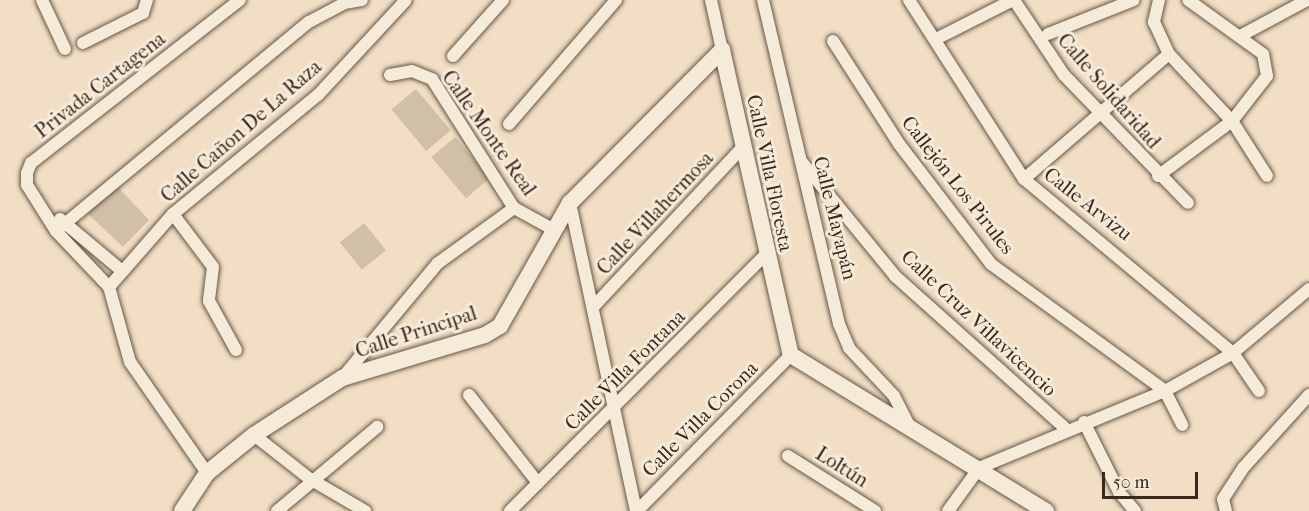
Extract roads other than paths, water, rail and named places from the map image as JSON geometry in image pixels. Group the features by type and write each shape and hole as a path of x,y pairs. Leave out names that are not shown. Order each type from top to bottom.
{"street":[{"path":"42,0 65,49"},
{"name":"Privada Cartagena","path":"207,473 130,362 109,286 56,231 49,216 27,185 31,163 240,0"},
{"path":"56,231 309,22 344,3 362,0"},
{"name":"Calle Monte Real","path":"453,56 503,0"},
{"name":"Calle Monte Real","path":"509,124 616,0"},
{"name":"Calle Mayapán","path":"763,0 799,158 849,348 894,396 909,426"},
{"name":"Calle Arvizu","path":"909,0 1024,179 1233,352 1259,392"},
{"path":"936,39 1013,0"},
{"name":"Calle Solidaridad","path":"1013,0 1100,116 1158,176 1188,203"},
{"path":"1048,34 1134,0"},
{"path":"1160,0 1154,22 1169,54 1232,122 1267,176"},
{"path":"1158,176 1232,122 1267,76 1263,54 1242,35 1188,0"},
{"path":"1242,35 1306,0"},
{"name":"Calle Cañon De La Raza","path":"109,286 173,214 318,95 401,2"},
{"name":"Calle Villa Floresta","path":"713,2 766,254 791,355"},
{"path":"83,43 143,13 148,3"},
{"name":"Callejón Los Pirules","path":"832,41 899,144 991,264 1165,392"},
{"name":"Calle Principal","path":"182,511 207,473 254,435 342,378 500,326 570,203 722,50"},
{"path":"1024,179 1100,116 1169,54"},
{"name":"Calle Monte Real","path":"390,75 412,71 432,80 514,208 554,230"},
{"name":"Calle Villahermosa","path":"595,305 743,147"},
{"name":"Calle Cruz Villavicencio","path":"799,158 902,283 1067,430"},
{"path":"570,203 595,305 636,511"},
{"path":"342,378 438,263 514,208"},
{"path":"173,214 213,267 209,302 236,350"},
{"path":"49,216 66,221 121,270"},
{"name":"Calle Villa Fontana","path":"510,511 766,254"},
{"path":"948,511 979,468 1084,422 1165,392 1233,352 1309,289"},
{"path":"791,355 1046,511"},
{"name":"Calle Villa Corona","path":"636,511 791,355"},
{"path":"1165,392 1182,425"},
{"path":"469,395 538,483"},
{"path":"1224,505 1309,395"},
{"path":"1084,422 1119,492 1135,511"},
{"path":"277,511 310,479 377,427"},
{"path":"254,435 310,479 365,511"},
{"name":"Loltún","path":"788,456 875,511"}]}
